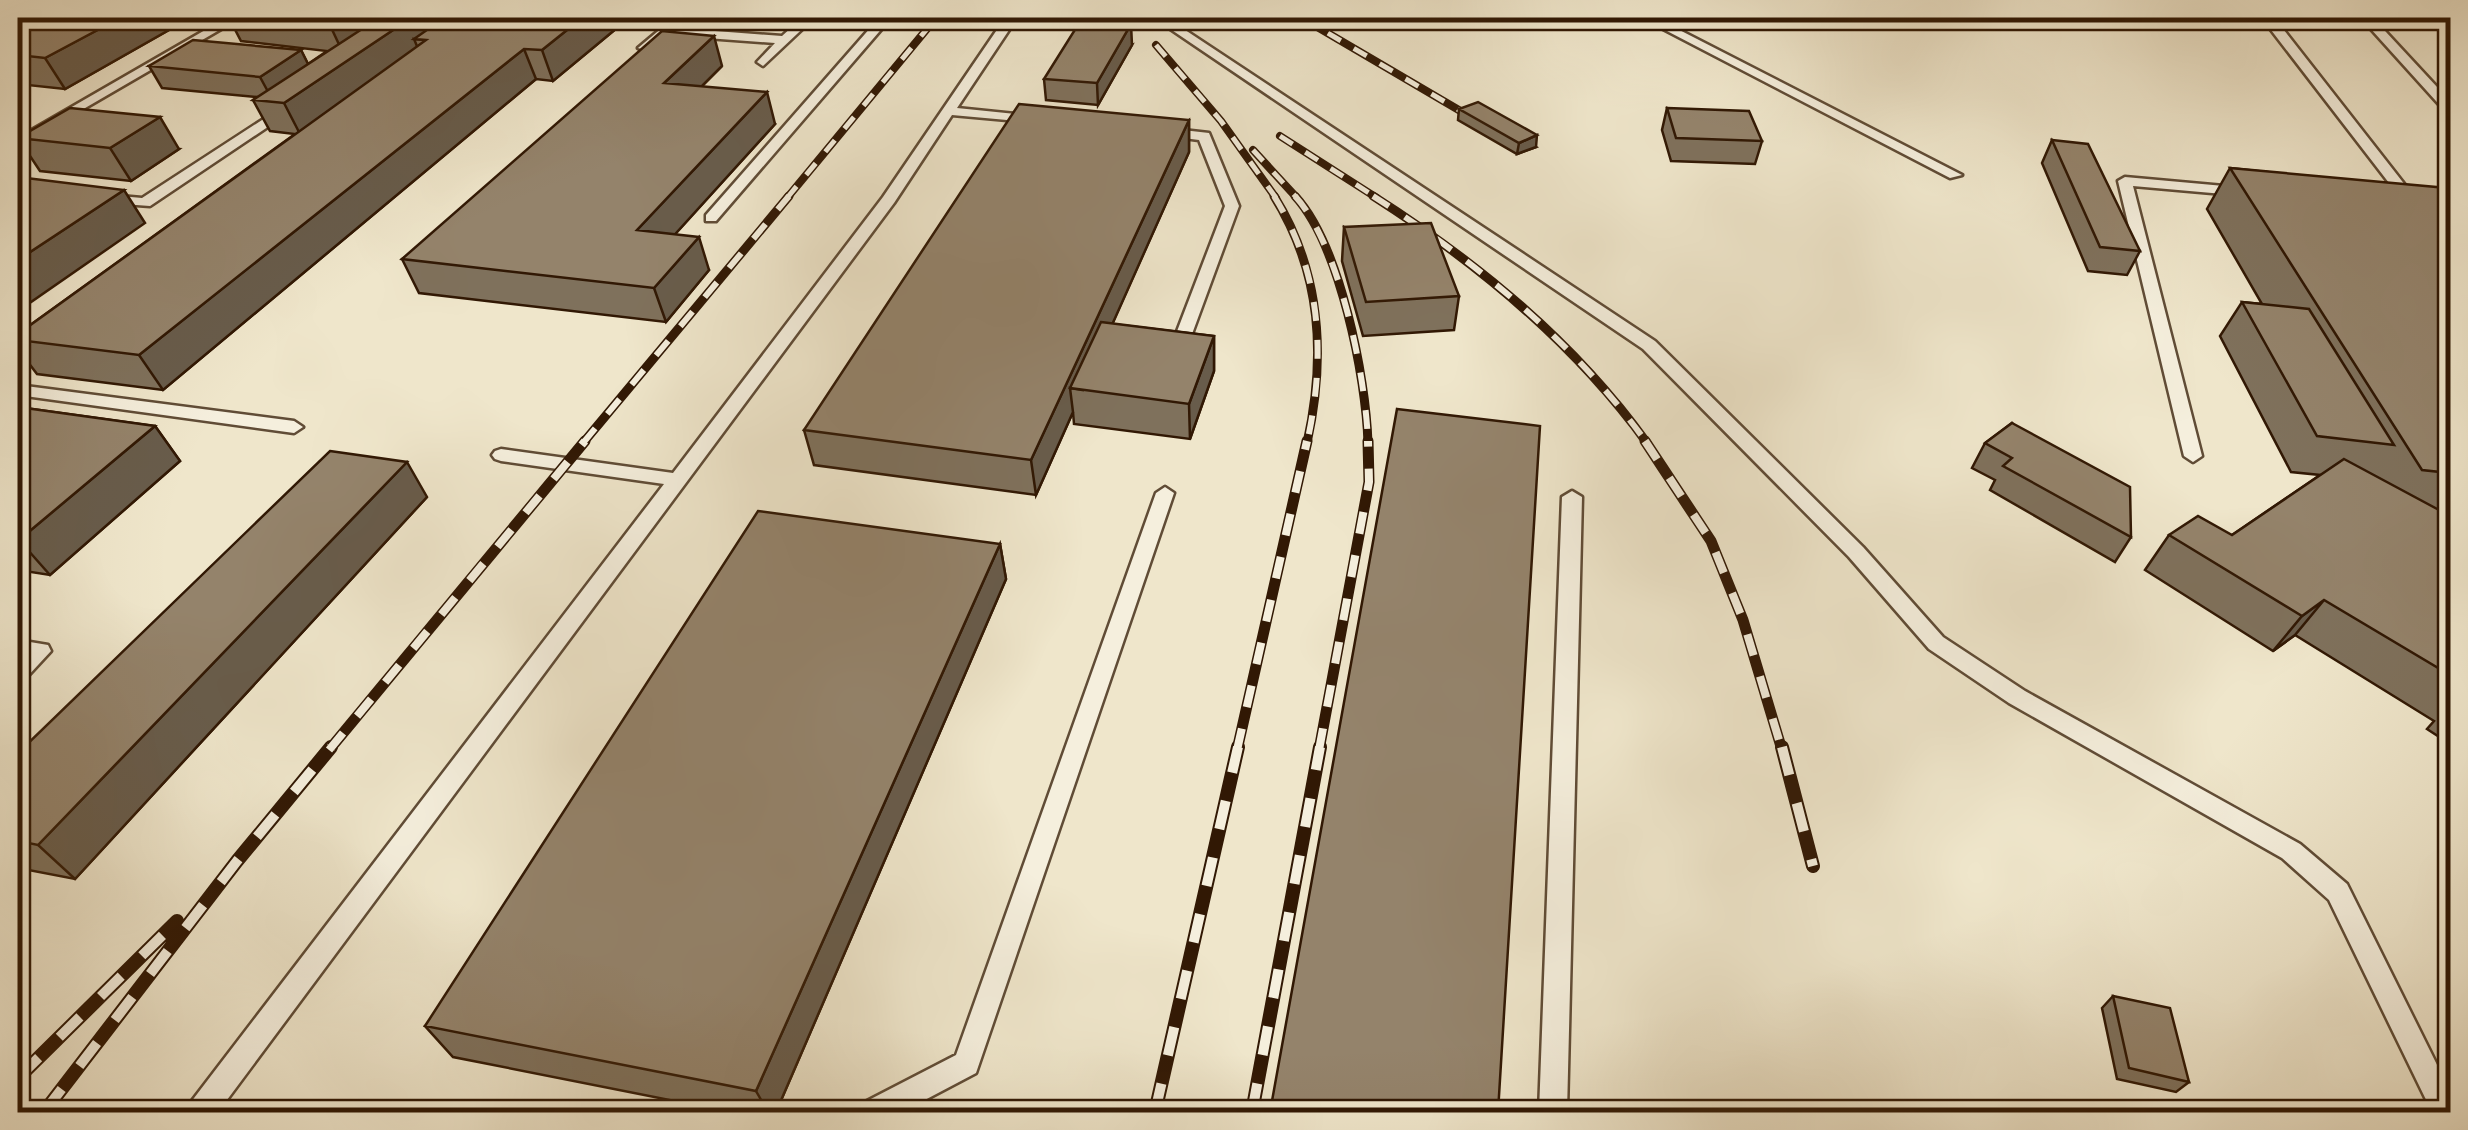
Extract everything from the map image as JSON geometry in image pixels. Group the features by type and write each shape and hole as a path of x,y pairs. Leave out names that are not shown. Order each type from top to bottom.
{"lane":[{"path":"18,143 234,18"},
{"path":"764,62 808,18"},
{"path":"711,218 885,18"},
{"path":"201,1112 889,200 1011,18"},
{"path":"1160,18 1649,345 1856,552 1936,643 2018,697 2291,850 2338,892 2446,1112"},
{"path":"1648,18 1955,174"},
{"path":"2262,18 2272,23 2414,206 2395,204"},
{"path":"2366,18 2450,108"},
{"path":"2400,18 2450,21"},
{"path":"634,56 663,30 785,40"},
{"path":"90,196 145,203 306,95"},
{"path":"948,111 1047,121"},
{"path":"1145,130 1204,136 1232,206 1184,334"},
{"path":"2193,456 2124,181 2260,193"},
{"path":"18,390 294,427"},
{"path":"501,455 678,480"},
{"path":"875,1112 966,1064 1164,493"},
{"path":"1553,1112 1572,496"},
{"path":"18,648 40,651 18,672"}],"building":[{"path":"18,18 120,18 45,58 18,55"},
{"path":"282,18 338,18 329,23"},
{"path":"379,18 411,18 284,103 253,100"},
{"path":"444,18 582,18 542,50 524,49 139,355 18,340 18,334 426,40 414,39"},
{"path":"1081,20 1131,24 1097,83 1044,79"},
{"path":"662,31 714,36 664,83 767,92 637,230 699,237 654,288 402,259"},
{"path":"193,40 301,50 260,77 149,66"},
{"path":"1478,102 1537,135 1519,143 1459,109"},
{"path":"1019,104 1189,120 1031,460 804,430"},
{"path":"70,108 160,117 110,148 18,138"},
{"path":"1667,108 1749,111 1762,141 1676,138"},
{"path":"2052,140 2088,144 2140,251 2100,247"},
{"path":"2230,168 2447,188 2450,192 2450,473 2422,470"},
{"path":"18,177 124,190 18,260"},
{"path":"1431,223 1459,296 1366,302 1344,227"},
{"path":"2242,302 2309,309 2394,445 2317,436"},
{"path":"1101,322 1214,336 1189,404 1070,388"},
{"path":"18,407 155,426 18,540"},
{"path":"1397,409 1540,426 1498,1112 1270,1112"},
{"path":"2012,423 2130,487 2131,537 2003,466 2012,458 1985,443"},
{"path":"330,451 407,462 38,845 18,841 18,753"},
{"path":"2344,459 2441,511 2450,504 2450,675 2324,600 2302,616 2169,535 2198,516 2232,535"},
{"path":"758,511 1000,544 756,1091 425,1026"},
{"path":"2113,996 2170,1008 2189,1082 2129,1068"}],"railway":[{"path":"787,198 936,18"},
{"path":"1302,18 1469,116"},
{"path":"1156,45 1221,121 1276,198"},
{"path":"1280,136 1377,198"},
{"path":"1253,150 1297,198"},
{"path":"583,443 789,196"},
{"path":"1274,196 1302,255 1316,316 1317,379 1307,443"},
{"path":"1295,196 1325,246 1348,313 1362,383 1368,443"},
{"path":"1373,196 1450,249 1522,307 1588,371 1647,443"},
{"path":"18,362 48,340"},
{"path":"329,750 585,441"},
{"path":"1237,750 1307,441"},
{"path":"1319,750 1369,482 1368,441"},
{"path":"1645,441 1711,541 1743,620 1782,750"},
{"path":"44,1112 237,861 331,747"},
{"path":"1155,1112 1238,747"},
{"path":"1252,1112 1320,747"},
{"path":"1782,747 1813,866"},
{"path":"18,1078 177,921"}]}
